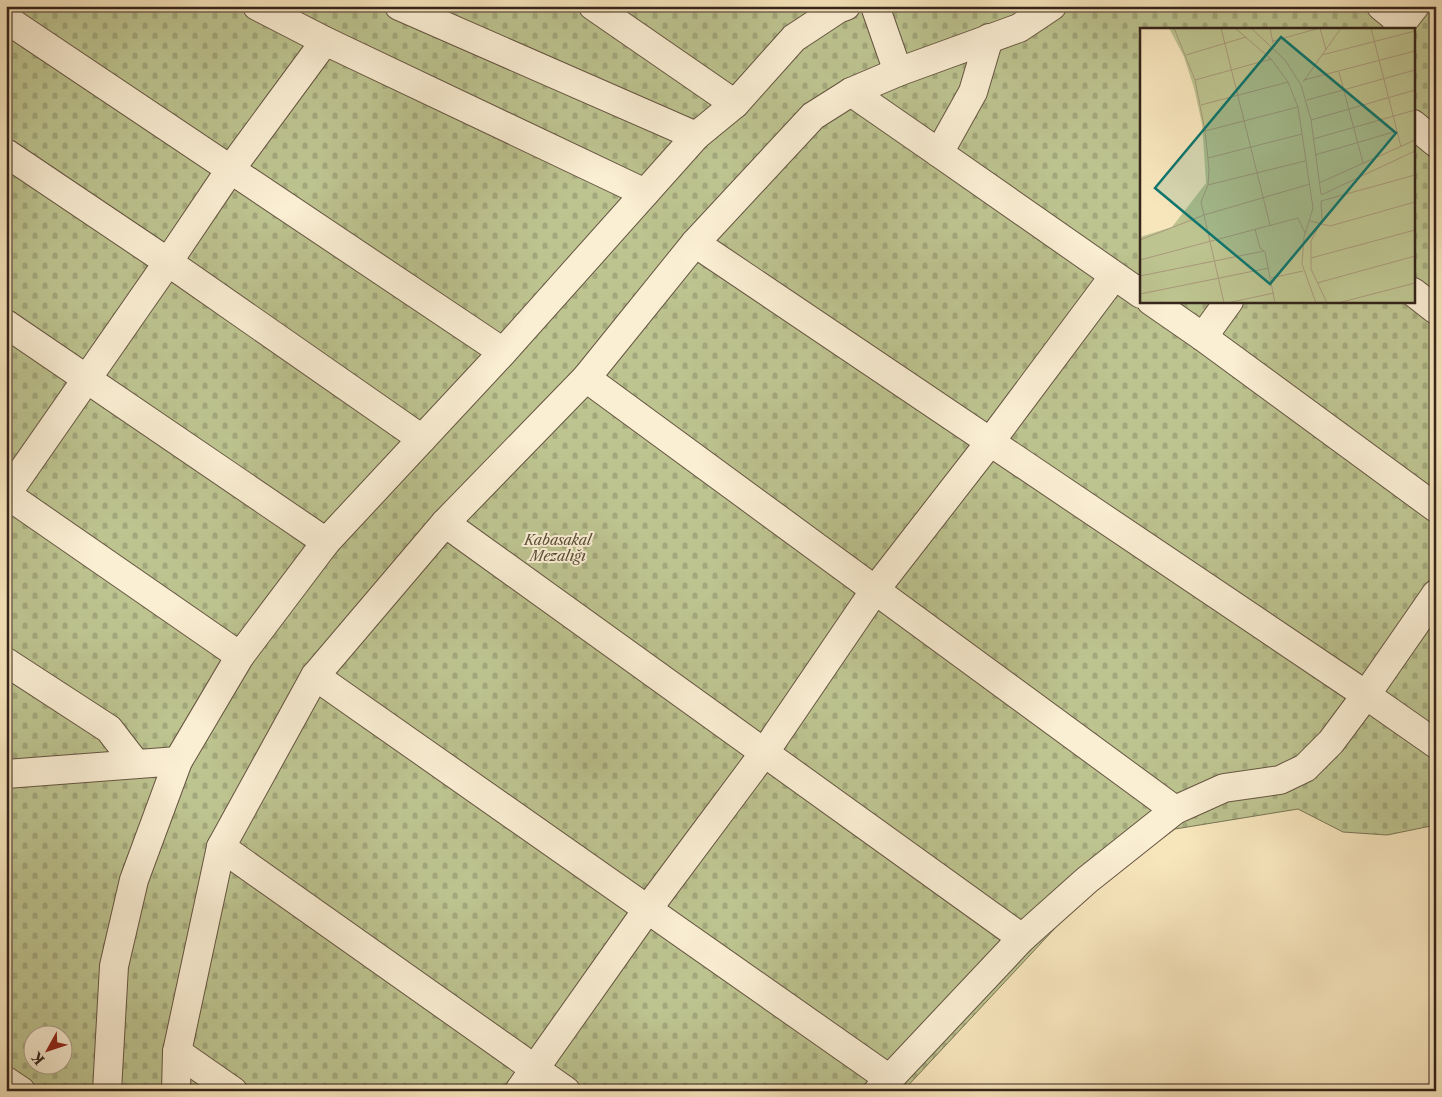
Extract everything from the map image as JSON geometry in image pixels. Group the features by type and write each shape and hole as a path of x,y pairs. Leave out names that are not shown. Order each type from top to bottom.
{"lane":[{"path":"257,6 645,194"},
{"path":"399,6 696,136"},
{"path":"593,6 735,104"},
{"path":"90,1091 107,1079 114,966 134,880 178,761 240,656 326,542 503,352 696,136 735,104 794,38 846,6"},
{"path":"875,6 898,72"},
{"path":"176,1091 177,1052 221,847 315,676 445,524 586,378 695,243 813,116 851,92 898,72 1019,28 1052,6"},
{"path":"6,19 503,352"},
{"path":"939,153 973,92 989,38"},
{"path":"240,656 6,494 230,170 325,40"},
{"path":"851,92 1140,293"},
{"path":"1414,125 1436,143"},
{"path":"6,152 422,439"},
{"path":"695,243 1436,744"},
{"path":"519,1091 647,910 764,753 875,590 990,442 1114,276"},
{"path":"1414,293 1436,310"},
{"path":"1151,302 1203,337 1436,508"},
{"path":"1203,337 1228,302"},
{"path":"6,324 326,542"},
{"path":"586,378 1175,810"},
{"path":"445,524 1022,938"},
{"path":"315,676 647,910 883,1085 1022,938 1088,880 1175,810 1224,788 1280,780 1305,768 1331,742 1436,594"},
{"path":"6,662 109,729 136,764"},
{"path":"6,774 178,761"},
{"path":"221,847 566,1091"},
{"path":"177,1052 233,1091"},
{"path":"6,1081 20,1091"}],"green space":[{"name":"Kabasakal Mezalığı","path":"6,6 1436,6 1436,825 1387,835 1343,832 1298,809 1175,829 1086,895 903,1091 6,1091"}]}
